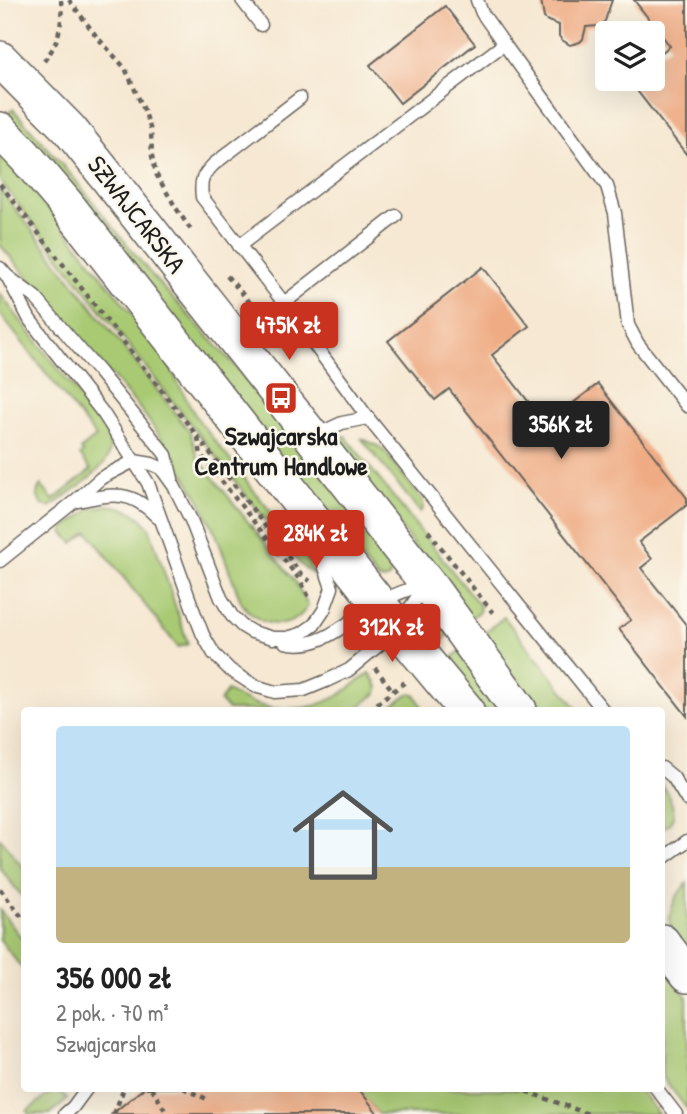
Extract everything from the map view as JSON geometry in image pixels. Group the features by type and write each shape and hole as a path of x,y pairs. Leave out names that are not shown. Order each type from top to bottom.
{"street":[{"name":"SZWAJCARSKA","path":"0,60 23,76 99,165 427,583 519,707"},
{"name":"SZWAJCARSKA","path":"0,130 65,203 388,615 417,673 462,707"},
{"path":"665,946 687,975"}],"lane":[{"path":"242,0 261,25"},
{"path":"477,0 482,13 607,186 615,213 628,325 638,344 687,406"},
{"path":"239,246 504,44"},
{"path":"300,98 204,174 200,185 202,197 368,418 602,707"},
{"path":"284,303 396,216"},
{"path":"4,272 30,320 103,413 148,484 194,612 214,654 230,670 254,686 275,692 304,690 349,670 379,645 388,615 427,583"},
{"path":"4,272 35,297 166,455 174,486"},
{"path":"312,437 342,424 368,418"},
{"path":"0,561 101,478 134,461 161,468 174,486 191,520 221,598 242,626 252,632 290,644 328,637 388,615 427,583"},
{"path":"75,501 105,496 128,496 146,506 162,522"},
{"path":"273,638 301,634 314,625 324,610 332,588 323,557 298,502"},
{"path":"417,673 451,707"},
{"path":"665,770 673,777 687,800"},
{"path":"665,857 687,841"},
{"path":"65,1114 84,1092"},
{"path":"659,1092 676,1114"}],"path":[{"path":"23,76 53,49 57,41 61,0"},
{"path":"69,0 125,68 151,131 156,174 197,238"},
{"path":"0,184 198,437 201,455 300,580 308,597"},
{"path":"221,269 279,336 284,349"},
{"path":"373,707 417,673"},
{"path":"0,889 21,916"},
{"path":"114,1114 122,1092"},
{"path":"154,1092 167,1114"},
{"path":"192,1092 209,1100"},
{"path":"528,1092 588,1114"}],"green space":[{"path":"13,109 77,182 154,278 230,360 382,549 390,567 389,578 378,579 6,115"},
{"path":"0,151 10,159 162,352 197,418 307,558 314,575 301,565 0,181"},
{"path":"0,189 190,432 198,458 296,583 308,606 301,615 283,624 264,622 241,602 216,534 167,446 141,410 0,245"},
{"path":"0,294 106,430 110,444 105,463 82,484 49,507 42,505 39,499 37,492 41,485 53,500 91,470 80,455 83,453 81,449 96,437 0,314"},
{"path":"332,436 345,436 480,606 479,612 469,619"},
{"path":"361,438 385,452 423,501 423,509 420,512"},
{"path":"108,505 131,512 149,527 188,644 178,647 88,532 73,543 63,532 63,529 91,509"},
{"path":"424,615 434,620 449,635 433,648 416,622"},
{"path":"504,617 576,707 546,707 530,697 482,635"},
{"path":"460,651 499,707 479,707 445,664"},
{"path":"370,673 377,685 377,693 359,707 310,707 338,696"},
{"path":"227,691 268,707 225,707 220,701"},
{"path":"408,694 412,694 422,707 391,707"},
{"path":"665,790 673,808 672,820 665,826"},
{"path":"0,838 21,865 21,895 0,868"},
{"path":"687,883 687,952 673,932 670,919 675,900"},
{"path":"0,910 21,937 21,967 0,940"},
{"path":"665,969 687,997 687,1109 665,1080"},
{"path":"52,1092 61,1092 67,1099 50,1114 29,1114 27,1111"},
{"path":"360,1092 641,1092 658,1114 378,1114"}],"building":[{"path":"541,0 612,0 605,21 595,21 595,26 586,27 583,39 570,45 559,36 559,25 544,18"},
{"path":"634,0 687,0 687,155 637,91 665,91 665,50 670,46 665,40 665,21 650,21"},
{"path":"445,6 475,44 400,103 370,65"},
{"path":"483,267 529,326 492,355 546,424 598,384 687,498 687,505 639,542 652,559 641,568 687,626 687,716 619,629 631,620 449,389 435,400 388,341"},
{"path":"139,1092 361,1092 378,1114 112,1114"}],"place":[{"name":"Szwajcarska Centrum Handlowe","path":"281,398"}]}
